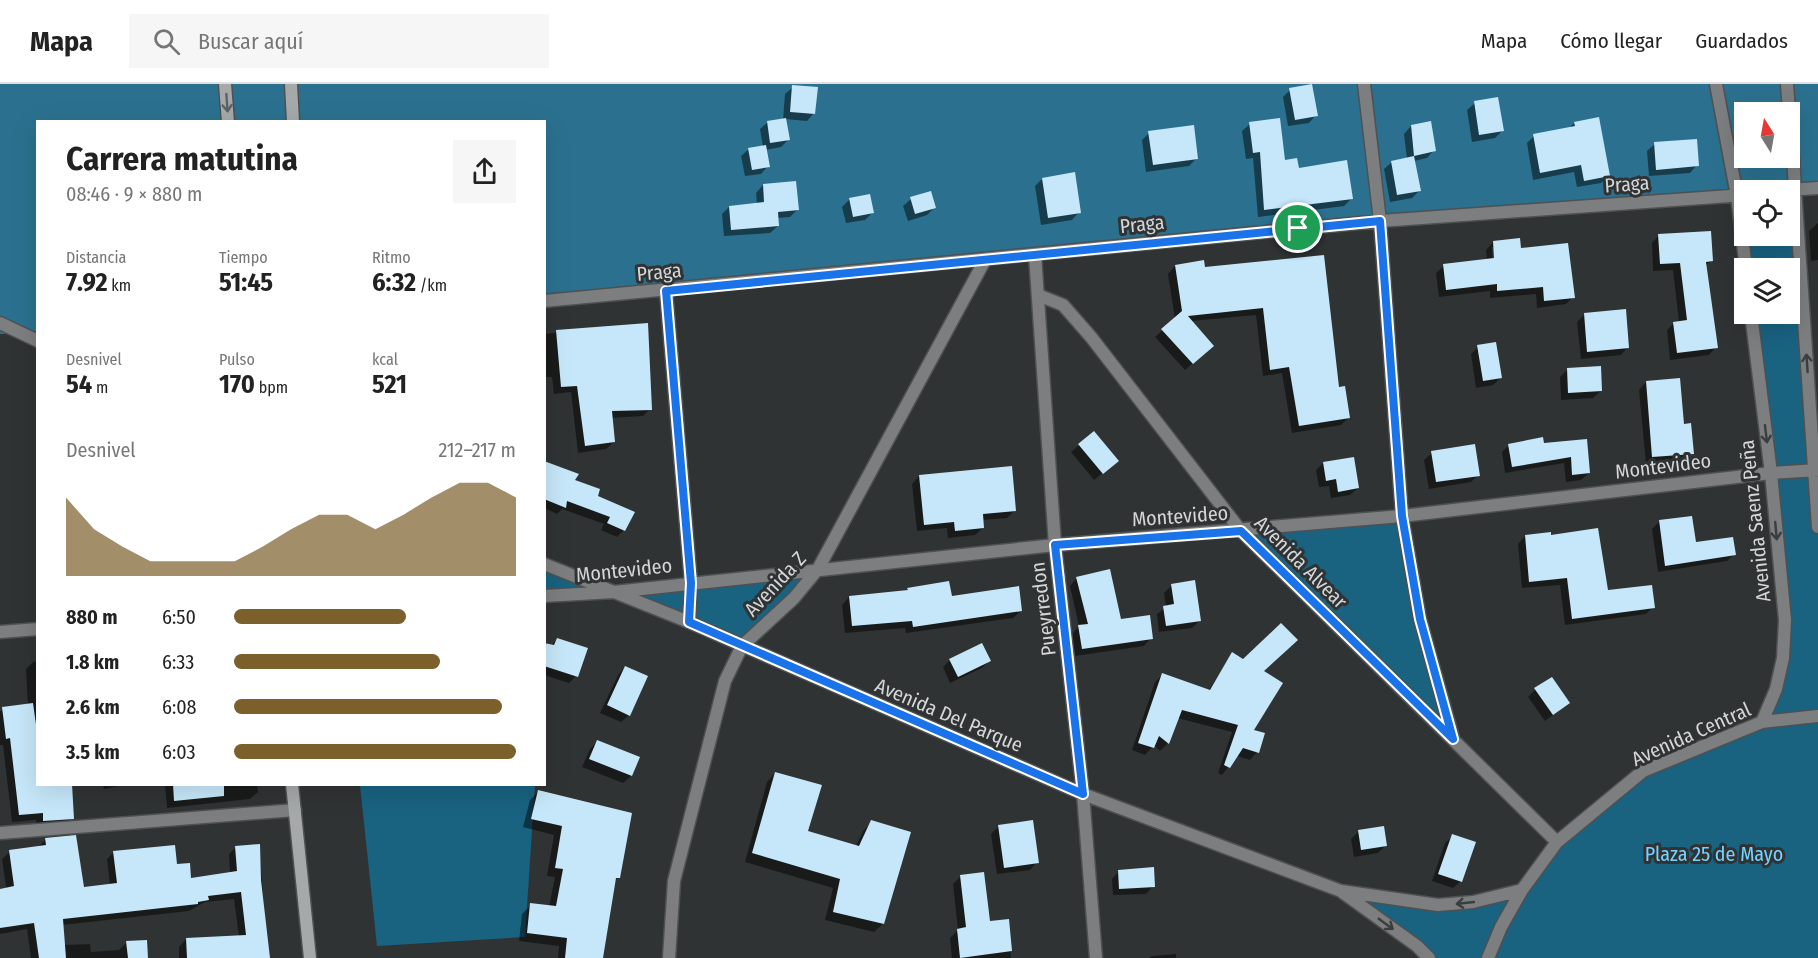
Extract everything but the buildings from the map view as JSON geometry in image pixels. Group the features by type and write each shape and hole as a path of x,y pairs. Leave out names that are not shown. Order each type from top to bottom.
{"main road":[{"path":"225,84 228,120"},
{"path":"291,84 293,120"},
{"path":"292,786 310,958"},
{"path":"295,810 299,786"}],"street":[{"path":"1364,84 1380,221 1402,516 1420,619 1453,739"},
{"path":"1716,84 1737,180"},
{"path":"1787,84 1788,102"},
{"path":"1800,189 1818,188"},
{"name":"Praga","path":"546,301 1380,221 1734,196"},
{"path":"1797,246 1816,470 1818,526"},
{"name":"Pueyrredon","path":"1035,255 1055,545 1083,794 1096,958"},
{"name":"Avenida Z","path":"669,958 674,881 725,681 742,646 794,598 819,569 985,260"},
{"path":"666,291 691,583 689,622"},
{"name":"Avenida Alvear","path":"1038,295 1063,305 1091,337 1241,531 1557,842"},
{"path":"0,323 36,340"},
{"name":"Avenida Saenz Peña","path":"1752,324 1771,473 1785,620 1783,658 1776,688 1762,722"},
{"path":"0,334 23,334"},
{"name":"Montevideo","path":"546,596 614,592 1055,545 1402,516 1771,473 1816,470"},
{"name":"Avenida Del Parque","path":"546,565 689,622 1083,794 1341,891 1438,905 1473,903 1522,890"},
{"path":"0,632 36,629"},
{"name":"Avenida Central","path":"1488,958 1501,927 1522,890 1557,842 1643,771 1762,722 1818,716"},
{"path":"0,833 295,810"},
{"name":"Avenida Del Parque","path":"1341,891 1417,946 1429,958"}],"green space":[{"name":"Plaza 25 de Mayo","path":"1714,84 1734,103 1734,168 1791,168 1792,180 1734,180 1734,207"},
{"name":"Plaza 25 de Mayo","path":"1740,246 1797,246 1798,258 1742,258"},
{"name":"Plaza 25 de Mayo","path":"1800,290 1818,527 1818,958 1429,958 1341,891 1438,905 1522,890 1557,842 1643,771 1762,722 1783,658 1752,324 1800,324"},
{"path":"1402,516 1453,739 1241,531"},
{"path":"546,565 614,592 546,596"},
{"path":"818,569 742,646 614,592"},
{"path":"360,786 535,786 525,937 377,946"}],"shaded area":[{"path":"0,84 1818,84 1818,188 1800,188 1800,180 1734,180 1734,191 546,301 546,120 36,120 36,340 23,334 0,334"}],"route":[{"path":"1380,221 1402,516 1420,619 1453,739 1241,531 1055,545 1083,794 689,622 691,583 666,291 1298,228 1380,221"}]}
